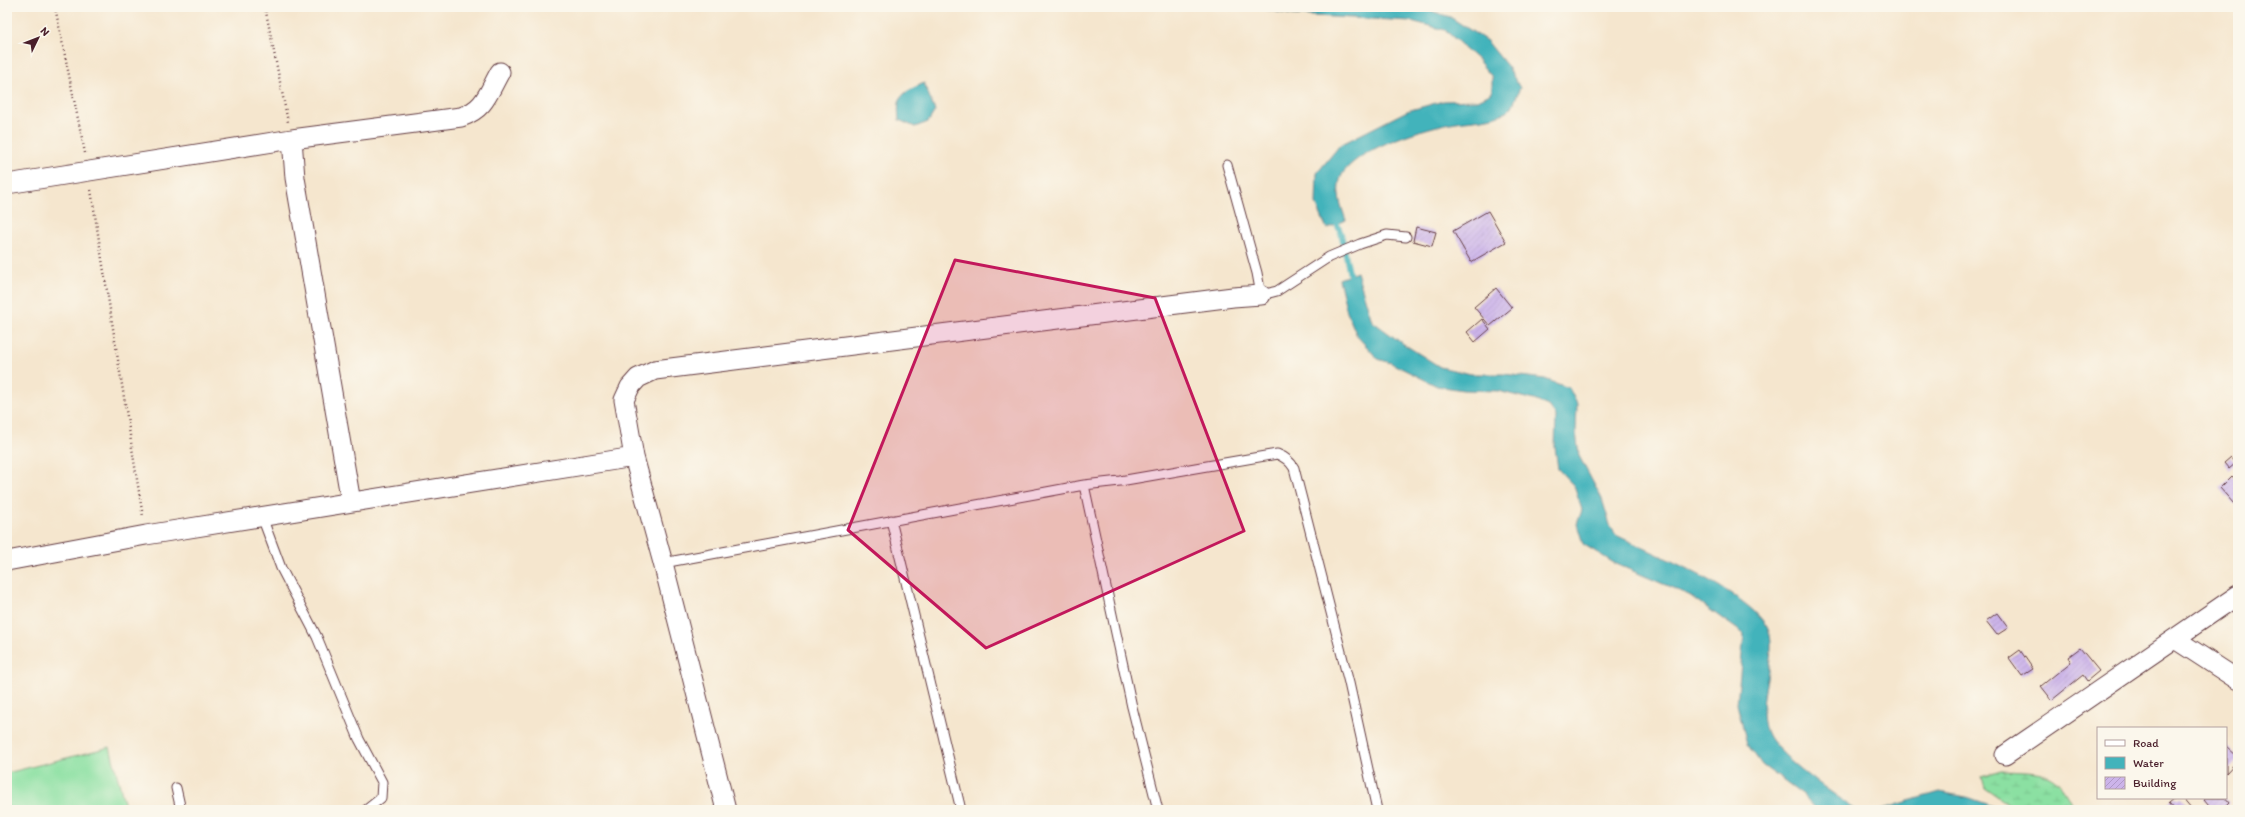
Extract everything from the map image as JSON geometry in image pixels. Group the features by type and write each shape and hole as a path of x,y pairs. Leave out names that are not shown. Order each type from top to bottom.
{"street":[{"path":"7,184 292,139 461,117 475,112 484,102 500,72"},
{"path":"292,139 295,178 351,502"},
{"path":"726,810 663,563 634,457 624,400 630,387 638,378 656,370 1233,297 1261,295"},
{"path":"7,561 146,535 634,457"},
{"path":"2005,755 2238,595"},
{"path":"2175,639 2238,680"}],"lane":[{"path":"1227,165 1257,273 1261,295 1277,291 1329,257 1360,244 1387,235 1406,237"},
{"path":"663,563 1084,485 1120,481 1277,454 1291,463 1349,683 1377,810"},
{"path":"1084,485 1132,707 1158,810"},
{"path":"262,517 281,568 317,638 359,739 382,782 381,798 366,810"},
{"path":"891,520 961,810"},
{"path":"176,788 181,810"}],"path":[{"path":"55,7 88,171 146,535"},
{"path":"264,7 292,139"}],"highlighted area":[{"path":"955,260 1155,298 1244,531 986,648 848,530"}],"green space":[{"path":"110,747 126,810 7,810 7,773"},
{"path":"2001,770 2037,772 2054,779 2068,796 2074,810 2017,810 1984,787 1981,776"}],"water":[{"path":"1253,7 1419,7 1450,17 1487,41 1508,67 1520,88 1511,108 1501,115 1428,128 1395,140 1364,155 1343,173 1340,179 1339,197 1346,220 1327,229 1316,204 1317,173 1340,145 1407,111 1443,101 1478,100 1492,93 1492,77 1477,59 1445,30 1411,21 1293,15"},
{"path":"924,83 935,111 928,122 915,127 899,120 898,111 900,100 906,92"},
{"path":"1357,272 1372,321 1399,341 1440,367 1471,374 1504,374 1545,379 1569,388 1577,404 1576,432 1579,456 1602,499 1610,525 1616,535 1676,563 1721,587 1756,613 1767,627 1771,639 1771,652 1763,708 1764,723 1769,737 1785,755 1797,765 1836,796 1858,810 1817,810 1805,797 1762,765 1747,744 1737,704 1744,634 1689,595 1614,563 1583,544 1577,524 1582,510 1574,486 1558,469 1555,447 1556,416 1548,406 1534,400 1498,391 1463,390 1437,386 1391,363 1378,359 1357,336 1347,312 1339,279"},
{"path":"1940,792 1970,798 2004,810 1879,810"}],"building":[{"path":"1488,211 1506,242 1471,262 1453,231"},
{"path":"1416,227 1436,232 1432,246 1413,241"},
{"path":"1496,288 1512,308 1490,326 1474,307"},
{"path":"1482,319 1490,329 1475,342 1467,332"},
{"path":"2231,457 2236,463 2229,469 2224,463"},
{"path":"2232,476 2238,482 2238,501 2234,504 2220,488"},
{"path":"1997,613 2008,628 1997,635 1986,621"},
{"path":"2080,648 2099,671 2087,681 2083,675 2052,700 2041,686 2071,662 2068,657"},
{"path":"2020,650 2033,669 2022,676 2009,658"},
{"path":"2227,747 2238,757 2238,760 2227,772"},
{"path":"2174,799 2183,799 2192,810 2175,810 2169,803"},
{"path":"2204,799 2227,799 2230,803 2223,810 2213,810"}],"waterway":[{"path":"1334,218 1341,233 1351,281"}]}
